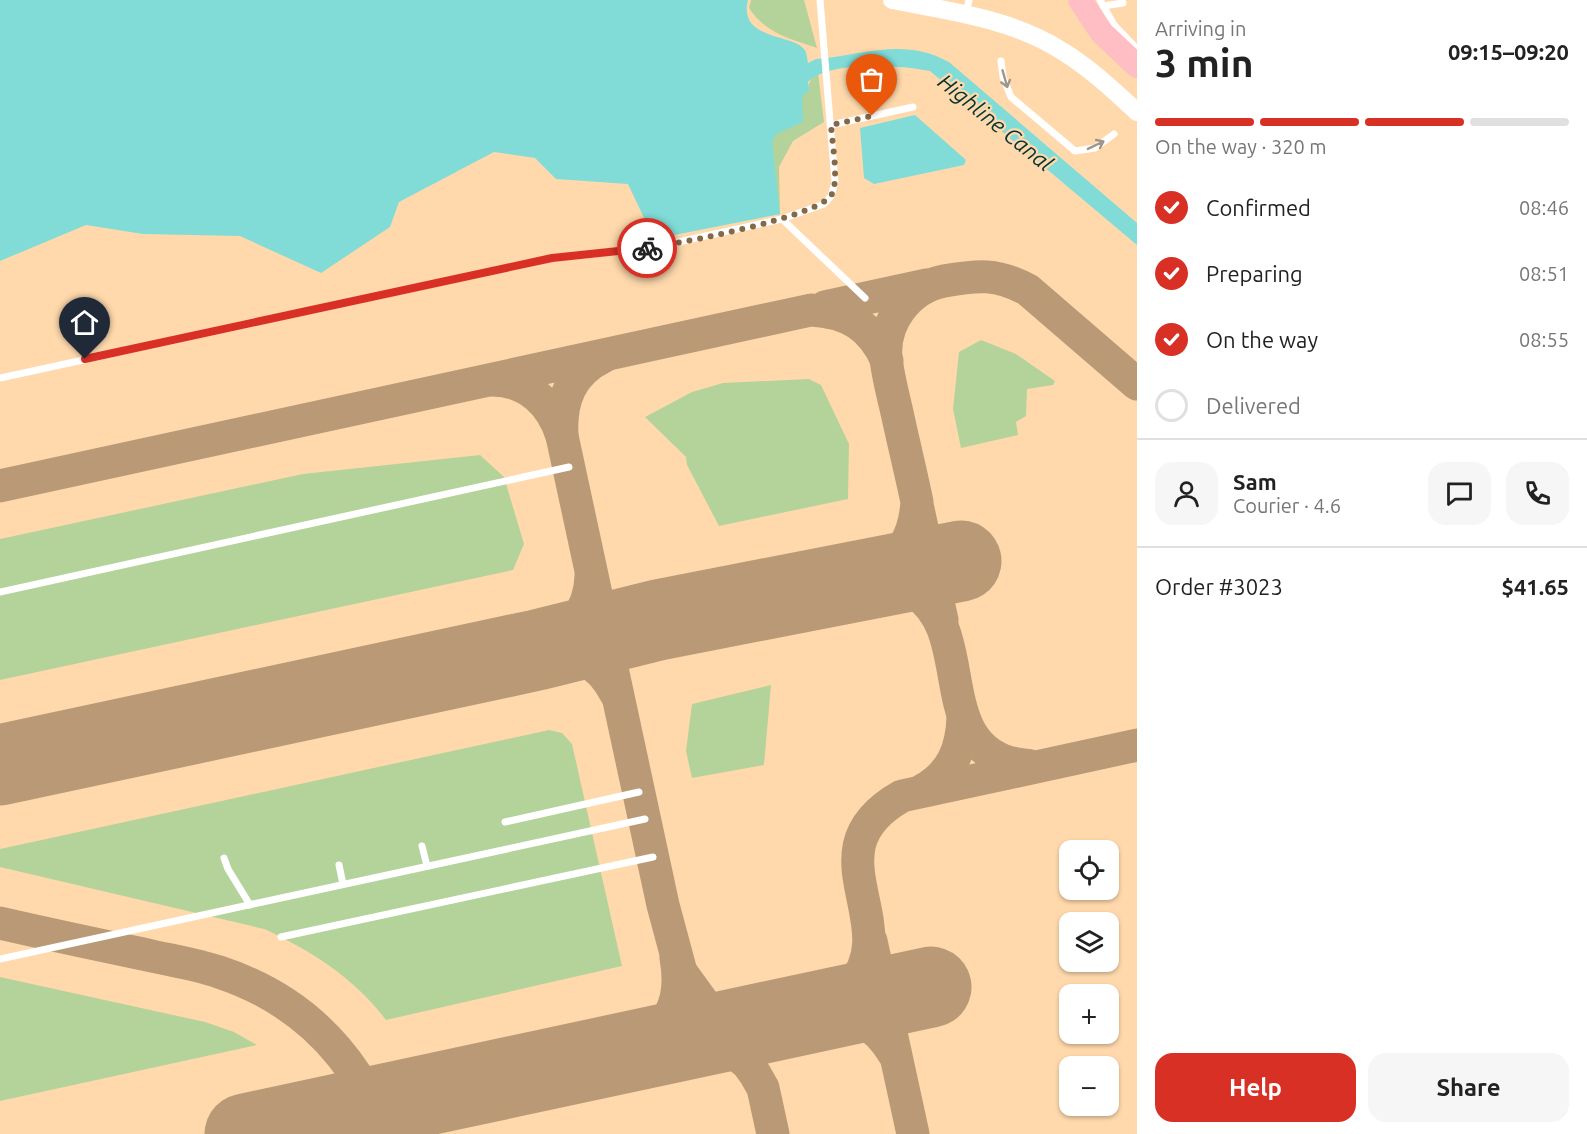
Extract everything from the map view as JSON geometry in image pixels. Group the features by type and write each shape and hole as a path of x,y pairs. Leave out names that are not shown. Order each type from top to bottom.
{"highway":[{"path":"1094,2 1102,33 1137,66"}],"street":[{"path":"892,0 968,7 1013,27 1060,49 1097,76 1137,111"}],"lane":[{"path":"0,378 552,258 651,248 782,219 824,204 831,195 835,182 820,0"},
{"path":"929,4 950,0"},
{"path":"1094,2 1123,3"},
{"path":"1094,2 1137,50"},
{"path":"1001,61 1003,77 1011,97 1076,151 1095,148 1114,134"},
{"path":"831,125 913,107"},
{"path":"782,219 865,298"},
{"path":"0,592 569,467"},
{"path":"505,822 639,792"},
{"path":"0,959 645,819"},
{"path":"422,846 427,866"},
{"path":"281,937 653,857"},
{"path":"224,858 228,869 250,905"},
{"path":"339,865 343,884"}],"green space":[{"path":"751,0 804,0 817,48 779,34 763,24 749,8"},
{"path":"818,73 824,122 793,141 779,167 780,214 741,221 764,139 808,91 810,81"},
{"path":"981,340 1016,354 1055,381 1053,385 1027,389 1026,416 1016,422 1018,435 961,448 953,409 959,352"},
{"path":"809,379 821,385 849,444 848,499 719,526 687,465 686,457 645,417 692,392 723,383"},
{"path":"480,455 504,477 524,544 513,570 0,680 0,539 303,474"},
{"path":"771,685 764,765 692,778 686,751 692,704"},
{"path":"549,730 562,733 572,744 622,966 386,1020 346,978 299,946 264,929 0,867 0,849"},
{"path":"0,977 205,1022 234,1032 257,1045 0,1101"}],"water":[{"name":"Highline Canal","path":"0,0 748,0 747,13 751,22 768,34 798,44 805,50 808,63 816,59 900,49 916,50 949,62 1137,223 1137,245 930,71 902,67 866,66 832,70 808,82 809,91 802,96 803,122 776,134 772,142 780,214 654,239 628,184 556,179 535,158 494,152 399,202 390,227 321,273 240,236 143,234 86,225 0,261"},
{"path":"915,115 966,160 964,165 874,184 864,178 860,128"}],"taxiway":[{"path":"866,579 903,548 915,516 917,502 888,373 886,345 889,332 900,309 919,291 944,281 967,277 997,278 1017,284 1028,290 1137,384"},
{"path":"825,307 927,285"},
{"path":"0,486 811,310 836,314 857,323 874,339 887,361"},
{"path":"603,357 582,371 569,389 563,411 562,436 663,905 681,972 763,1088 773,1134"},
{"path":"492,380 517,384 537,396 552,414 562,436"},
{"path":"918,509 942,620"},
{"path":"537,650 558,637 582,612 590,589 591,576"},
{"path":"866,579 903,587 915,593 933,610 944,632 961,708 970,731 985,749 1008,762 1031,766"},
{"path":"537,650 574,656 593,665 609,682 616,694"},
{"path":"923,790 933,784 954,760 958,750 963,717"},
{"path":"810,1012 846,992 865,964 869,939 858,864 861,840 874,817 902,796 1137,745"},
{"path":"0,923 210,969 248,983 275,997 322,1033 341,1055 373,1105 386,1134"},
{"path":"871,941 913,1134"},
{"path":"628,1049 654,1033 670,1013 678,989 676,958"},
{"path":"810,1012 837,1014 859,1020 878,1033 894,1054"},
{"path":"621,1053 668,1045 700,1043 729,1050 743,1060"}],"runway":[{"path":"0,765 537,650 658,620 961,561"},
{"path":"245,1134 931,987"}],"way so far":[{"path":"647,248 782,219 824,204 834,189 835,182 831,125 872,116"}],"route":[{"path":"85,359 552,258 647,248"}]}
